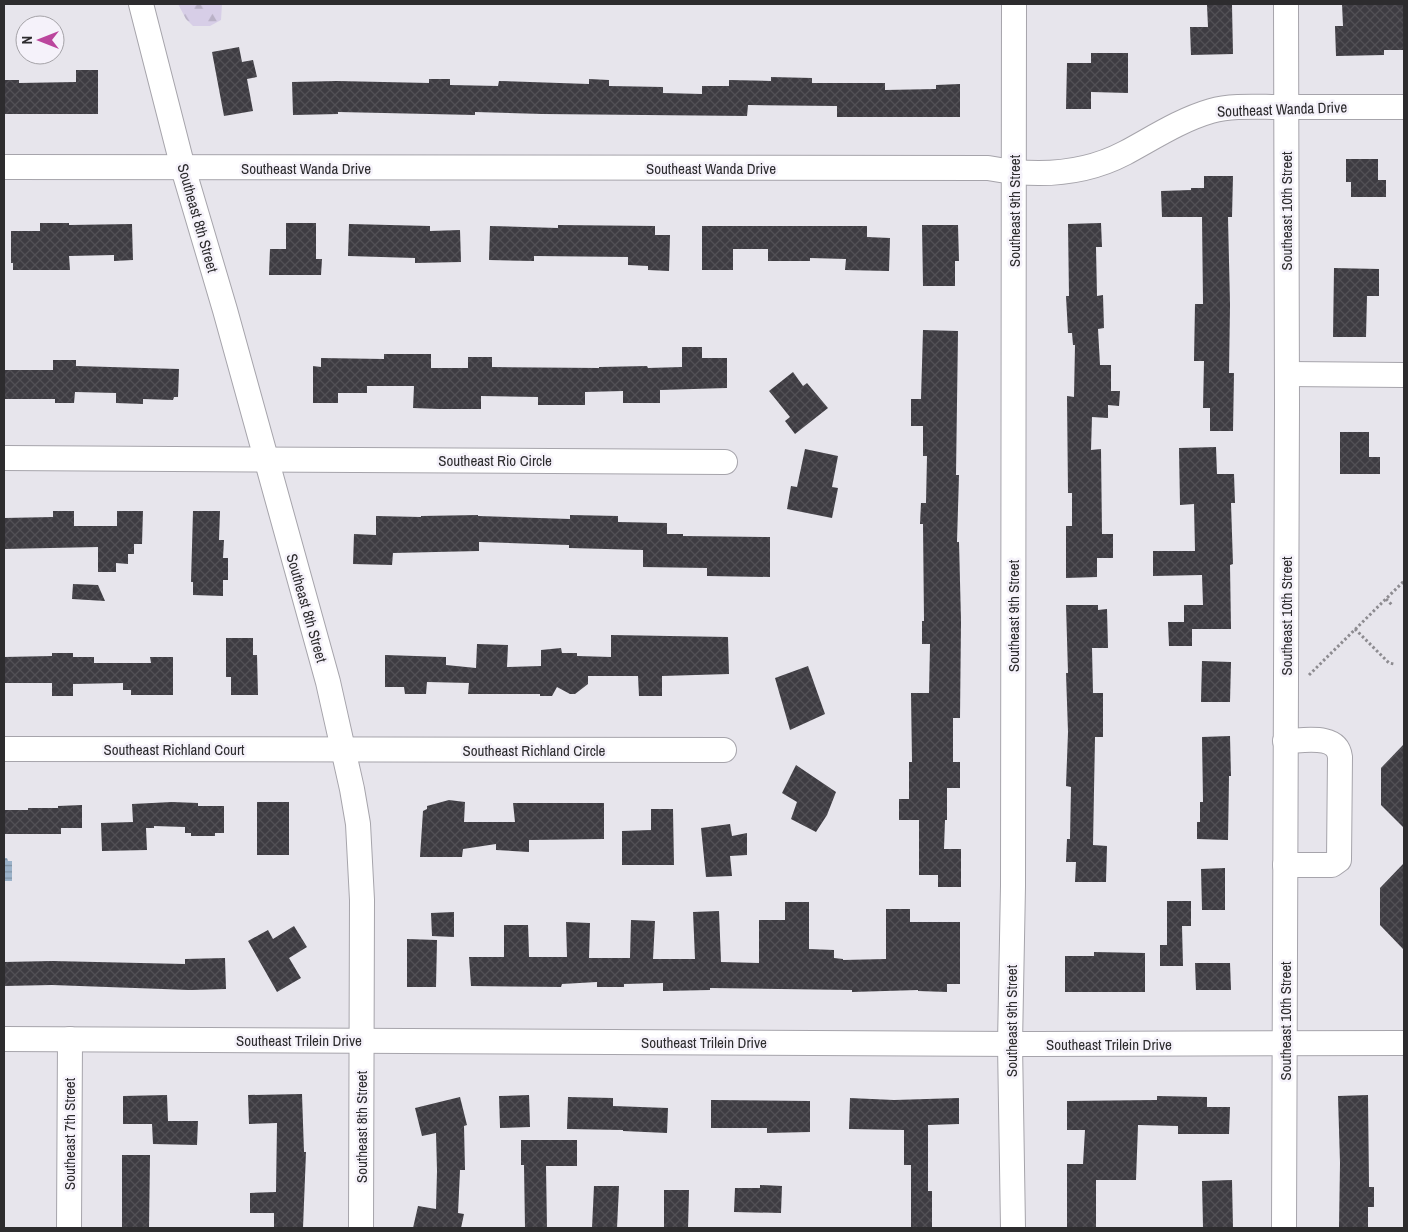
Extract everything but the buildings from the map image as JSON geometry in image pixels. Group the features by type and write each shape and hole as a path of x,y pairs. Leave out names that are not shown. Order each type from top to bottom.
{"street":[{"name":"Southeast 8th Street","path":"141,4 183,168 225,310 328,682 352,789 361,862 362,900 361,1228"},
{"name":"Southeast 9th Street","path":"1013,1228 1010,1044 1013,886 1014,4"},
{"name":"Southeast 10th Street","path":"1284,1228 1287,374 1286,4"},
{"name":"Southeast Wanda Drive","path":"4,167 988,168 1014,173 1076,171 1093,167 1124,154 1185,121 1212,111 1235,108 1404,107"},
{"path":"1287,374 1404,375"},
{"path":"4,458 265,458"},
{"name":"Southeast Rio Circle","path":"265,458 725,462"},
{"path":"1285,740 1327,741 1332,743 1339,751 1340,855 1339,860 1332,865 1285,865"},
{"name":"Southeast Richland Court","path":"4,749 344,750"},
{"name":"Southeast Richland Circle","path":"344,750 724,750"},
{"name":"Southeast Trilein Drive","path":"4,1039 1010,1044 1404,1043"},
{"name":"Southeast 7th Street","path":"69,1228 70,1039"}],"path":[{"path":"1309,674 1404,581"},
{"path":"1386,599 1392,605"},
{"path":"1355,629 1389,663 1394,664"}],"green space":[{"path":"178,4 222,4 221,20 210,26 193,26 186,19"}],"water":[{"path":"4,858 12,861 12,881 4,881"}]}
